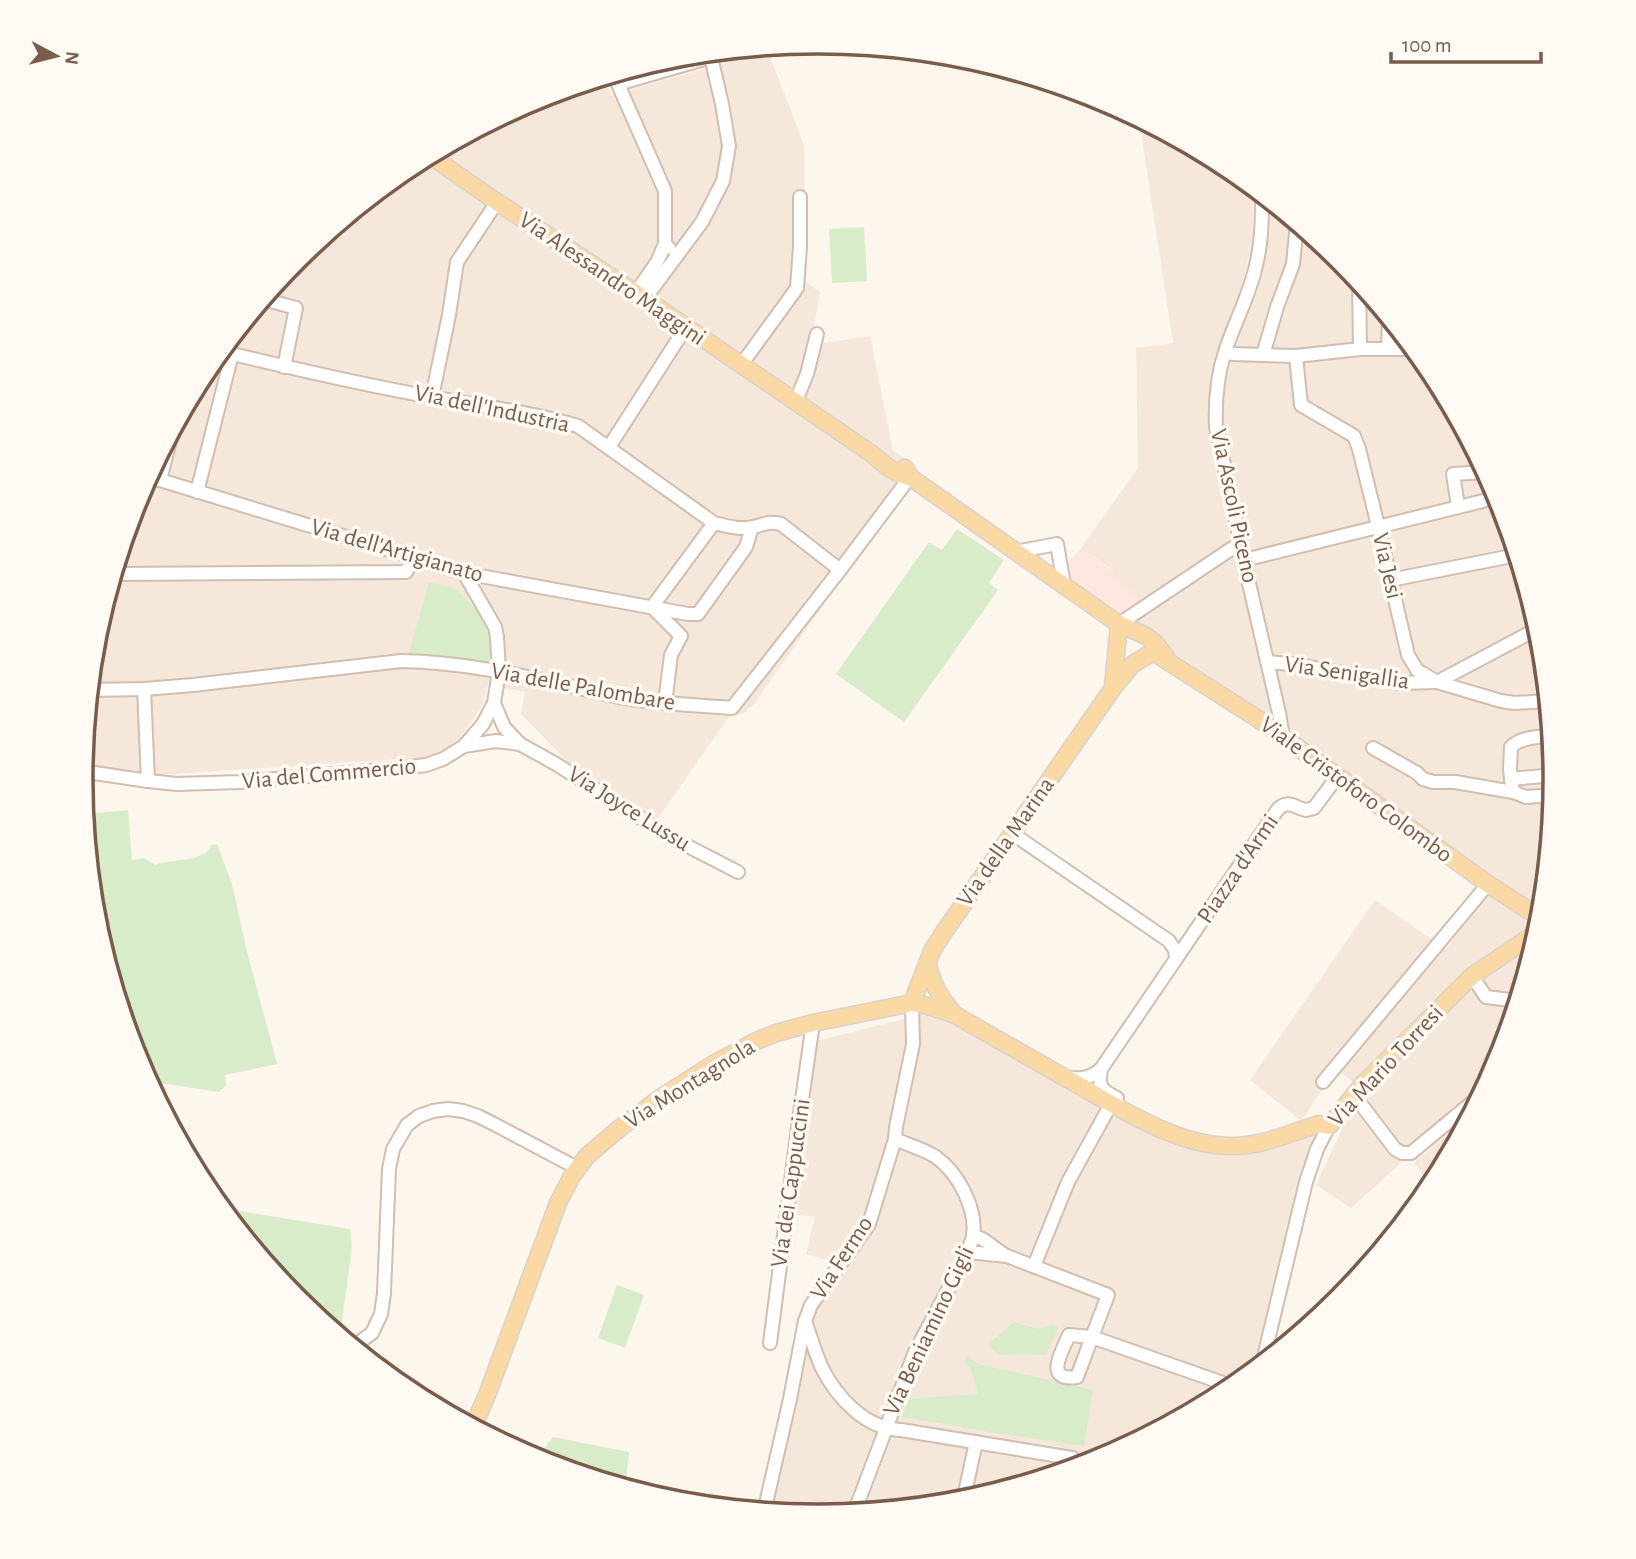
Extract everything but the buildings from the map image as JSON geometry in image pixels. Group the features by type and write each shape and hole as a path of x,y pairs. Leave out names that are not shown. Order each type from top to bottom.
{"main road":[{"name":"Via Alessandro Maggini","path":"438,161 872,454 905,469 910,477"},
{"name":"Viale Cristoforo Colombo","path":"910,477 1119,624 1155,642 1169,662"},
{"name":"Via della Marina","path":"1113,688 1119,624"},
{"name":"Viale Cristoforo Colombo","path":"1153,652 1252,715 1531,912"},
{"name":"Via della Marina","path":"912,1003 932,951 942,934 1113,688 1133,664 1153,652"},
{"name":"Via Mario Torresi","path":"1329,1126 1354,1095 1472,975 1525,940"},
{"path":"928,965 941,998 954,1015"},
{"name":"Via Montagnola","path":"477,1419 488,1395 551,1218 577,1168 620,1128 660,1098 707,1068 776,1033 912,1003 941,1009 954,1015 1111,1104 1175,1135 1194,1141 1232,1146 1256,1144 1320,1124 1329,1126"}],"street":[{"path":"640,297 702,222 723,181 729,146 712,62"},
{"path":"640,297 664,244 665,191 618,84 657,73"},
{"path":"741,365 797,288 800,197"},
{"path":"432,397 457,262 497,202"},
{"name":"Via Ascoli Piceno","path":"1262,205 1260,246 1256,266 1225,351 1217,385 1215,410 1216,428 1283,737"},
{"path":"1263,355 1276,307 1293,264 1296,234"},
{"path":"664,244 677,254"},
{"path":"1359,297 1360,349"},
{"path":"273,302 296,308 284,367"},
{"path":"609,447 686,327"},
{"path":"1388,349 1389,332"},
{"path":"795,402 807,374 817,334"},
{"path":"1232,354 1296,356 1360,349 1401,349"},
{"name":"Via dell'Industria","path":"232,354 284,367 556,419 578,426 714,523"},
{"name":"Via Jesi","path":"1296,356 1301,405 1354,436 1408,655 1417,670 1437,682 1501,701 1539,702"},
{"name":"Via dell'Industria","path":"197,492 223,366"},
{"path":"1458,506 1453,474 1474,473"},
{"name":"Via delle Palombare","path":"98,690 144,689 401,661 499,672 626,698 732,708 910,477"},
{"name":"Via dell'Artigianato","path":"158,480 464,573 698,614"},
{"path":"1244,560 1483,501"},
{"path":"681,636 652,607 714,523 735,528 752,527 769,521 781,524 840,570"},
{"path":"665,703 671,655 681,636 746,547 752,527"},
{"path":"1119,624 1240,543"},
{"path":"1015,552 1057,544 1063,586"},
{"path":"122,574 406,572 410,565 410,556"},
{"path":"1390,580 1508,557"},
{"name":"Via del Commercio","path":"93,773 177,784 240,782 393,769 426,765 443,759 464,746 484,724 494,703 499,672 498,637 495,627 464,573"},
{"name":"Via Senigallia","path":"1268,662 1401,683 1437,682 1528,634"},
{"path":"144,689 148,782"},
{"name":"Via Joyce Lussu","path":"494,703 504,727 520,744 670,837 738,872"},
{"path":"484,724 504,727"},
{"path":"484,724 496,741"},
{"path":"1542,737 1515,742 1511,747 1510,769 1512,785 1527,797 1543,796"},
{"name":"Via Joyce Lussu","path":"464,746 496,741 520,744"},
{"path":"1374,748 1423,779 1433,782 1512,785 1543,778"},
{"name":"Piazza d'Armi","path":"1101,1069 1278,809 1287,803 1306,810 1314,808 1337,777"},
{"name":"Piazza d'Armi","path":"1013,834 1169,941 1175,950 1176,959"},
{"path":"1323,1082 1488,884"},
{"path":"1472,975 1486,997 1509,1000"},
{"name":"Via Fermo","path":"766,1503 805,1321 811,1305 869,1224 895,1139 913,1044 912,1003"},
{"name":"Via dei Cappuccini","path":"770,1343 813,1023"},
{"path":"1065,1078 1087,1078 1094,1076 1101,1069"},
{"name":"Via Montagnola","path":"1101,1069 1101,1087 1104,1091 1146,1114 1149,1123"},
{"path":"1354,1095 1395,1149 1402,1153 1411,1153 1463,1110"},
{"path":"1034,1266 1068,1182 1111,1104"},
{"path":"360,1342 372,1333 381,1314 389,1169 393,1149 407,1125 419,1116 433,1111 463,1111 494,1124 577,1168"},
{"name":"Via Mario Torresi","path":"1266,1350 1306,1182 1317,1149 1329,1126"},
{"name":"Via Beniamino Gigli","path":"858,1503 915,1352 968,1252 973,1236 968,1200 955,1176 937,1158 895,1139"},
{"path":"973,1236 984,1240 1007,1256"},
{"path":"968,1252 1007,1256 1108,1296 1092,1337 1222,1383"},
{"path":"805,1321 822,1367 844,1400 859,1415 885,1428 1072,1459"},
{"path":"966,1489 976,1442"}],"shaded area":[{"path":"770,56 804,145 806,282 820,292 811,345 870,336 893,451 915,464 903,490 755,703 744,713 728,718 654,824 576,770 521,714 525,692 488,685 481,708 459,739 430,757 144,776 93,769 99,685 117,592 131,546 148,502 190,417 243,338 273,301 340,234 415,176 455,151 540,109 608,86 611,95 741,58"},
{"path":"1141,130 1181,151 1253,199 1253,237 1242,287 1210,381 1209,437 1231,541 1144,601 1109,576 1113,570 1081,548 1138,468 1136,348 1173,343"},
{"path":"1269,212 1331,267 1363,301 1421,377 1446,417 1488,502 1505,546 1519,592 1538,694 1515,697 1457,678 1405,679 1273,657 1224,433 1223,392 1241,329 1256,290 1267,243"},
{"path":"1081,548 1113,571 1110,576 1144,601 1123,615 1070,578 1067,564"},
{"path":"1236,549 1272,716 1269,719 1130,623"},
{"path":"1301,668 1391,689 1421,690 1445,686 1507,709 1539,706 1542,732 1542,827 1532,905 1292,736 1275,669"},
{"path":"1489,892 1529,923 1527,930 1469,966 1353,1082 1336,1069 1301,1121 1250,1080 1375,900 1446,949"},
{"path":"1522,951 1505,1013 1466,1105 1407,1151 1358,1095 1481,978"},
{"path":"923,1014 954,1021 1075,1093 1192,1149 1216,1153 1256,1153 1300,1136 1318,1136 1299,1180 1260,1355 1181,1408 1139,1430 1096,1450 1006,1480 913,1499 818,1505 771,1503 803,1373 813,1317 834,1262 806,1254 815,1217 792,1214 817,1041"},
{"path":"1353,1106 1401,1163 1351,1208 1316,1185"},
{"path":"1452,1131 1424,1176 1414,1163"}],"green space":[{"path":"864,227 867,281 832,283 829,229"},
{"path":"957,529 1004,560 989,583 998,590 904,722 836,674 929,542 942,550"},
{"path":"429,582 456,590 471,604 487,631 491,651 489,661 484,664 408,656"},
{"path":"128,810 132,860 144,858 155,865 187,859 202,855 212,845 217,844 232,884 277,1064 225,1075 226,1086 219,1092 160,1083 131,1013 117,967 99,874 94,813"},
{"path":"235,1210 350,1229 352,1247 341,1326 273,1258"},
{"path":"617,1285 644,1295 625,1348 598,1338"},
{"path":"1014,1322 1038,1329 1051,1325 1059,1327 1046,1355 998,1355 988,1344"},
{"path":"967,1356 978,1364 1093,1390 1084,1446 902,1417 909,1399 978,1394 970,1367 964,1362"},
{"path":"553,1437 629,1452 626,1479 585,1466 528,1444 543,1450"}]}
